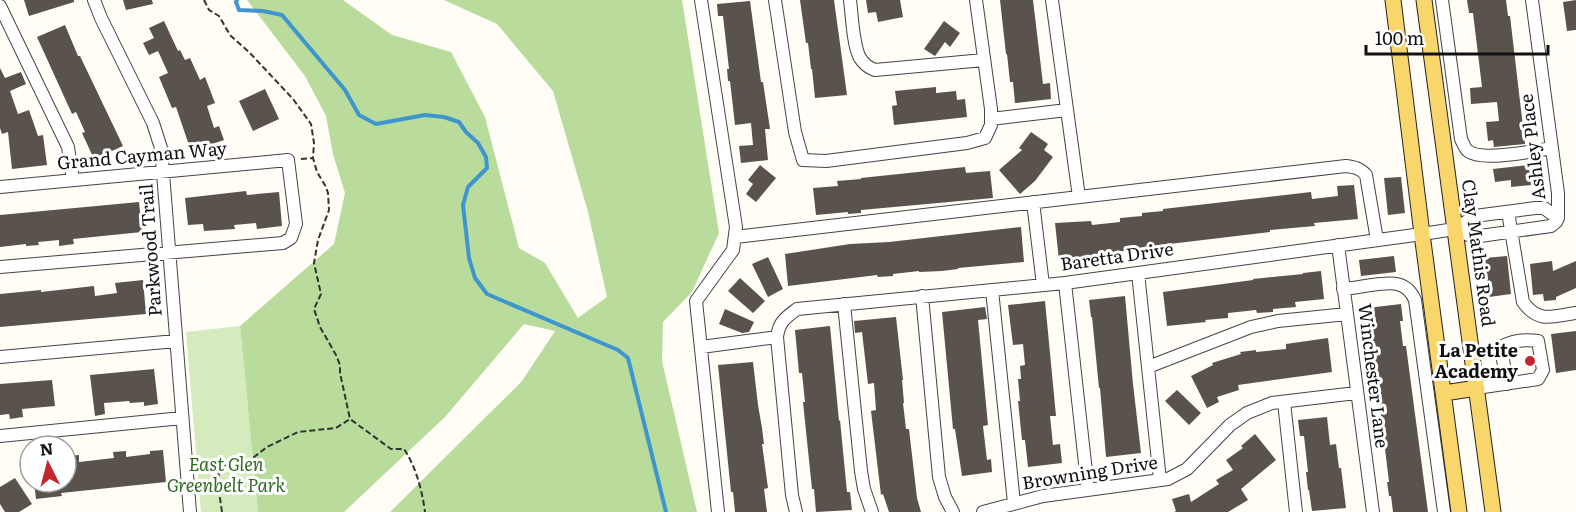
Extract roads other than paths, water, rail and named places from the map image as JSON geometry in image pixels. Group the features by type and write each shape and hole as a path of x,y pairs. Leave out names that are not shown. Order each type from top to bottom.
{"main road":[{"path":"1393,0 1459,512"},
{"name":"Clay Mathis Road","path":"1424,0 1493,512"},
{"path":"1443,393 1477,388"}],"street":[{"name":"Parkwood Trail","path":"94,0 100,18 153,123 161,148 191,512"},
{"path":"701,0 736,227 733,250 696,301 718,512"},
{"path":"775,0 795,132 803,160 826,161 967,143 985,138 991,125 991,119 976,0"},
{"path":"850,0 860,57 868,67 875,70 984,60"},
{"path":"1052,0 1079,197"},
{"path":"1442,0 1461,139 1468,151 1484,157 1552,148"},
{"name":"Ashley Place","path":"1532,0 1558,193 1558,218"},
{"path":"0,6 68,147 73,180"},
{"path":"991,119 1067,110"},
{"name":"Grand Cayman Way","path":"0,187 288,160 296,224 291,238 283,243 169,252"},
{"path":"735,237 1346,166 1362,170 1366,175 1377,240"},
{"path":"1033,202 1043,285"},
{"name":"Baretta Drive","path":"777,337 778,328 784,319 797,309 1065,283 1455,229 1475,216 1508,212 1544,208 1558,218 1551,226 1473,237 1455,229"},
{"path":"1508,212 1523,302 1527,308 1532,313 1547,317 1576,313"},
{"name":"Winchester Lane","path":"1338,245 1373,512"},
{"path":"0,267 169,252"},
{"path":"1138,273 1160,480"},
{"path":"1065,283 1088,490"},
{"path":"1343,289 1399,284 1412,294 1415,300 1444,512"},
{"path":"993,290 1014,503"},
{"path":"922,296 939,477 945,497 953,512"},
{"path":"844,304 861,471 872,512"},
{"path":"1148,367 1251,327 1278,321 1347,314"},
{"path":"701,347 777,337 792,495 796,512"},
{"path":"0,357 176,341"},
{"path":"1477,388 1507,384"},
{"name":"Browning Drive","path":"983,512 1043,496 1168,479 1187,469 1230,425 1247,413 1272,403 1356,393"},
{"path":"1284,402 1296,512"},
{"path":"0,435 182,418"}],"waterway":[{"path":"237,0 239,10 282,15 345,90 359,115 376,124 425,115 444,117 459,122 478,143 486,157 487,168 468,187 463,205 469,258 475,278 487,294 618,350 628,358 666,512"}],"place":[{"name":"La Petite Academy","path":"1530,361"}],"park label":[{"name":"East Glen Greenbelt Park","path":"226,475"}]}
